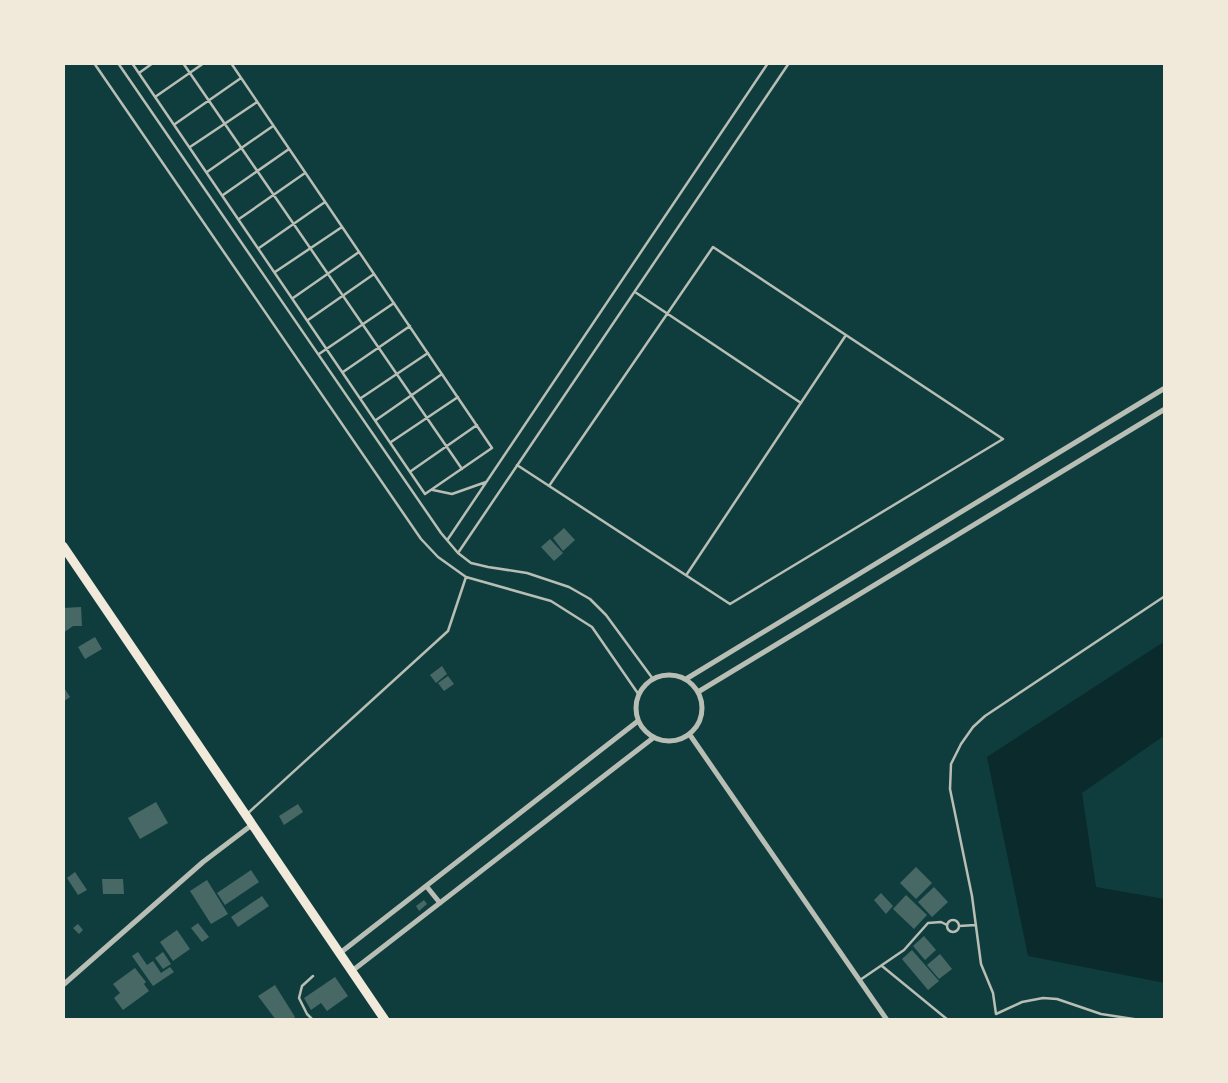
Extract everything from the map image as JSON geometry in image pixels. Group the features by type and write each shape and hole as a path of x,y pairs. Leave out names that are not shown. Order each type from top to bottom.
{"highway":[{"path":"63,546 385,1020"}],"street":[{"path":"685,679 1165,388"},
{"path":"698,692 1165,410"},
{"path":"676,675 685,679 698,692 702,701 701,719 690,734 681,739 663,741 653,738 638,721 636,711 639,695 653,679 676,675"},
{"path":"340,953 638,721"},
{"path":"690,734 887,1020"},
{"path":"352,971 653,738"},
{"path":"63,985 203,862 253,824"},
{"path":"427,887 440,903"}],"lane":[{"path":"94,63 421,539 438,557 467,577 551,601 582,619 592,627 639,695"},
{"path":"118,63 440,533 458,553 471,562 527,573 569,587 590,599 606,615 653,679"},
{"path":"132,63 425,494 492,448 231,63"},
{"path":"139,73 153,63"},
{"path":"183,63 462,469"},
{"path":"155,97 204,63"},
{"path":"447,540 768,63"},
{"path":"458,553 789,63"},
{"path":"174,125 241,78"},
{"path":"190,148 257,102"},
{"path":"206,172 274,126"},
{"path":"222,196 289,149"},
{"path":"238,219 305,173"},
{"path":"258,248 325,202"},
{"path":"275,273 342,227"},
{"path":"517,466 730,604 1003,439 713,247 549,486"},
{"path":"292,298 359,252"},
{"path":"307,320 374,274"},
{"path":"635,292 801,403"},
{"path":"319,354 394,303"},
{"path":"343,373 410,326"},
{"path":"686,575 846,335"},
{"path":"360,399 428,353"},
{"path":"375,420 442,374"},
{"path":"390,443 458,397"},
{"path":"410,472 477,425"},
{"path":"433,490 452,494 486,482"},
{"path":"246,814 448,631 467,577"},
{"path":"999,1020 993,992 981,964 972,896 950,789 951,764 973,727 985,716 1165,596"},
{"path":"947,925 953,920 958,922 959,926"},
{"path":"860,979 904,950 928,923 942,922 952,932 958,930 959,926"},
{"path":"959,926 976,925"},
{"path":"882,966 948,1020"},
{"path":"313,976 302,986 299,998 313,1020"},
{"path":"996,1014 1022,1002 1043,998 1056,999 1101,1014 1140,1020"}],"water":[{"path":"1165,641 1165,735 1082,793 1096,887 1165,899 1165,983 1028,956 987,757"}],"building":[{"path":"564,528 575,540 563,551 553,538"},
{"path":"550,539 563,553 554,561 541,547"},
{"path":"81,607 82,626 73,626 63,633 63,608"},
{"path":"95,637 102,649 85,659 78,647"},
{"path":"442,666 447,674 436,683 430,675"},
{"path":"448,676 454,684 444,691 438,683"},
{"path":"63,686 70,697 63,702"},
{"path":"156,802 168,823 140,839 128,818"},
{"path":"298,804 303,812 284,825 279,816"},
{"path":"916,867 932,883 916,899 900,883"},
{"path":"251,870 259,882 225,905 217,893"},
{"path":"75,872 87,890 78,895 67,878"},
{"path":"102,879 123,879 124,894 103,894"},
{"path":"207,880 228,914 211,924 190,891"},
{"path":"934,887 948,902 932,917 918,902"},
{"path":"881,893 893,906 886,914 874,900"},
{"path":"906,895 927,915 914,929 893,909"},
{"path":"262,896 269,906 238,927 231,917"},
{"path":"424,900 427,904 419,911 416,906"},
{"path":"198,923 209,937 202,942 191,928"},
{"path":"78,924 83,930 79,934 73,928"},
{"path":"177,930 190,949 173,961 160,942"},
{"path":"924,936 936,950 925,960 913,946"},
{"path":"912,950 939,981 928,990 902,959"},
{"path":"138,952 147,965 153,961 161,973 170,967 174,972 153,986 132,956"},
{"path":"163,952 171,964 163,969 155,958"},
{"path":"940,954 952,969 939,979 927,965"},
{"path":"135,968 146,982 144,984 149,991 123,1010 114,998 120,993 113,984"},
{"path":"335,977 348,996 327,1011 321,1003 311,1010 304,998"},
{"path":"275,985 295,1017 291,1020 276,1020 258,996"}]}
